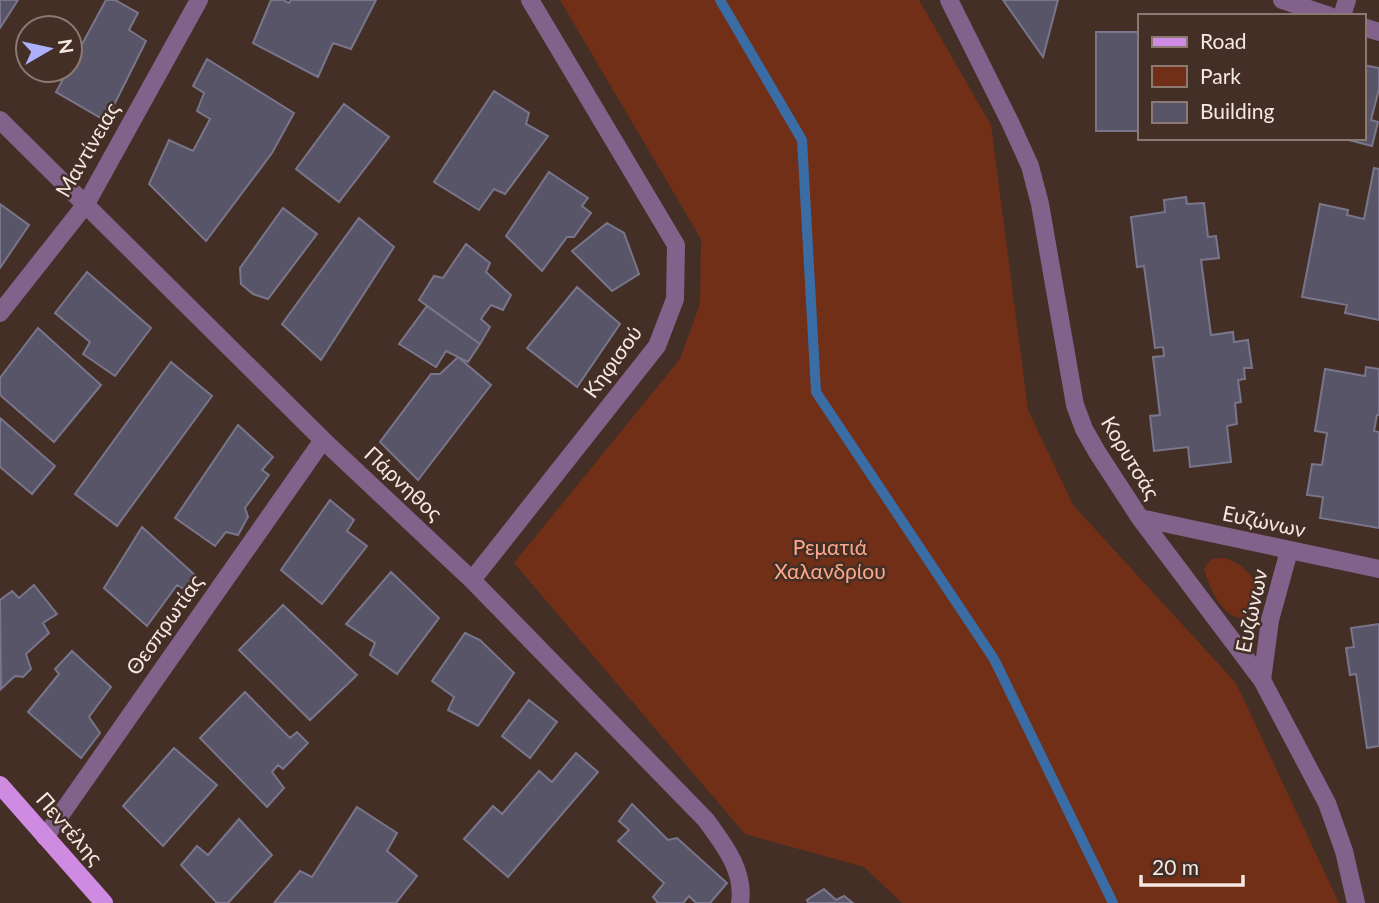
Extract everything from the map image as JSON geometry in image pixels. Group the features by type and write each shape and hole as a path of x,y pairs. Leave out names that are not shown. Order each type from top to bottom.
{"main road":[{"name":"Πεντέλης","path":"0,785 104,903"}],"street":[{"name":"Μαντίνειας","path":"0,313 86,204 199,0"},
{"name":"Κηφισού","path":"472,580 657,346 675,299 676,245 530,0"},
{"name":"Κορυτσάς","path":"948,0 1030,166 1040,204 1075,405 1097,453 1140,518 1262,680 1327,803 1344,851 1356,903"},
{"path":"1282,0 1324,14"},
{"name":"Πάρνηθος","path":"0,120 323,440 472,580 706,820 731,856 742,890 740,903"},
{"name":"Θεσπρωτίας","path":"45,837 323,440"},
{"name":"Ευζώνων","path":"1140,518 1379,569"},
{"name":"Eυζώνων","path":"1262,680 1270,620 1289,551"}],"green space":[{"name":"Ρεματιά Χαλανδρίου","path":"560,0 919,0 991,125 1028,410 1073,505 1236,683 1339,903 902,903 864,867 745,834 514,563 680,359 700,304 701,239"},
{"path":"1225,558 1246,570 1257,585 1259,600 1254,612 1244,617 1231,614 1217,599 1204,569 1211,559"}],"building":[{"path":"0,0 18,0 0,28"},
{"path":"106,0 115,0 138,13 129,30 146,41 106,121 56,92 60,84 84,84 84,40"},
{"path":"271,0 289,3 291,0 376,0 351,49 333,43 318,77 253,43"},
{"path":"1003,0 1058,0 1043,57"},
{"path":"1096,32 1138,32 1138,131 1096,131"},
{"path":"207,59 294,113 272,153 206,241 149,184 169,140 193,151 210,119 197,111 204,93 193,86"},
{"path":"1365,65 1379,68 1379,89 1371,120 1378,122 1372,146 1349,140 1365,140"},
{"path":"494,91 529,113 526,124 548,136 505,194 494,189 479,210 434,182"},
{"path":"344,104 389,137 339,202 296,169"},
{"path":"1374,168 1379,169 1379,320 1345,313 1347,305 1302,297 1320,204 1348,210 1347,215 1364,219"},
{"path":"549,172 588,198 582,206 591,213 574,237 567,237 542,271 506,236"},
{"path":"1186,197 1187,204 1204,203 1208,237 1216,236 1219,258 1201,260 1211,335 1233,332 1234,342 1248,340 1252,368 1244,368 1245,379 1238,380 1241,402 1235,403 1237,424 1227,426 1231,462 1190,467 1188,447 1154,451 1150,416 1160,415 1153,357 1164,356 1163,347 1155,348 1144,266 1137,267 1131,217 1165,212 1164,200"},
{"path":"0,204 29,225 0,268"},
{"path":"283,208 317,234 268,299 253,294 241,284 240,268"},
{"path":"359,218 394,247 321,360 282,324"},
{"path":"607,223 624,233 639,274 612,291 572,251"},
{"path":"466,244 490,263 486,272 511,295 503,310 491,305 481,319 490,327 480,344 419,300 434,276 443,278"},
{"path":"87,272 151,328 115,376 83,354 90,342 55,313"},
{"path":"577,287 620,324 577,387 527,348"},
{"path":"427,306 480,344 468,362 446,351 436,367 399,344"},
{"path":"38,328 101,385 54,442 0,395 0,378"},
{"path":"458,357 491,385 418,480 380,442 431,374 440,374"},
{"path":"171,362 212,396 117,526 75,494"},
{"path":"1366,367 1379,369 1379,415 1374,431 1379,432 1379,528 1320,518 1323,497 1307,495 1312,464 1322,465 1327,433 1315,431 1325,369 1365,376"},
{"path":"0,418 55,466 32,494 0,467"},
{"path":"238,425 273,457 262,470 269,475 245,508 248,517 238,535 226,532 215,546 175,518"},
{"path":"330,500 354,520 347,531 367,546 322,604 281,570"},
{"path":"142,527 196,576 184,589 177,585 147,626 104,588"},
{"path":"391,572 439,618 397,674 370,655 375,643 346,624"},
{"path":"34,585 57,614 43,623 49,633 26,654 31,669 23,677 15,676 1,689 0,600 12,591 19,598"},
{"path":"283,605 357,675 310,720 239,650"},
{"path":"1379,624 1379,746 1367,748 1356,674 1350,675 1346,648 1354,647 1351,628"},
{"path":"465,633 480,640 514,673 478,726 448,710 454,697 432,681"},
{"path":"72,651 111,687 89,717 100,733 81,758 28,712 59,674 55,669"},
{"path":"245,692 290,738 297,732 308,743 283,769 278,765 272,772 284,788 267,807 200,738"},
{"path":"529,700 557,722 530,758 502,736"},
{"path":"174,748 217,785 163,846 123,806"},
{"path":"576,753 598,772 508,877 464,839 493,806 502,814 539,771 552,782"},
{"path":"632,804 668,840 677,838 727,883 710,903 696,903 689,896 683,903 658,903 653,897 664,883 618,841 629,830 619,821"},
{"path":"357,807 397,833 387,851 417,876 396,903 274,903 300,871 312,877"},
{"path":"239,819 272,855 228,903 217,903 181,865 197,846 208,855"},
{"path":"824,889 836,900 844,896 853,903 808,903 807,900"}],"waterway":[{"path":"720,0 802,140 816,392 994,659 1113,903"}]}
